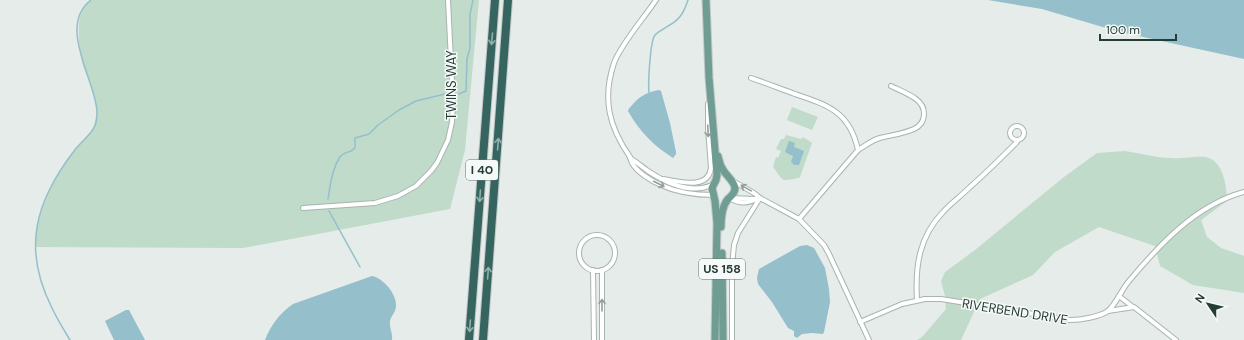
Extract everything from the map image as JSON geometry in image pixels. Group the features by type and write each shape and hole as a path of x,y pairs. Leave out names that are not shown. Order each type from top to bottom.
{"highway":[{"name":"I 40","path":"469,340 495,0"},
{"name":"I 40","path":"483,340 508,0"}],"main road":[{"path":"706,0 708,78 715,145 714,182 712,191 714,196 719,200 729,199 735,190 734,185 721,167 715,145"},
{"path":"714,182 722,177 729,179"},
{"name":"US 158","path":"714,196 717,248 715,340"},
{"name":"US 158","path":"723,340 721,225 723,209 729,199"}],"street":[{"name":"TWINS WAY","path":"302,208 375,203 398,196 416,186 437,163 448,140 452,122 453,102 448,0"},
{"path":"656,0 626,42 615,61 609,81 608,106 614,131 632,163 644,175 662,185 690,194 714,196"},
{"path":"663,179 695,183 704,181 710,175 708,78"},
{"path":"752,78 824,103 836,111 846,121 852,131 858,150"},
{"path":"798,219 858,150 880,138 912,130 923,122 923,109 918,101 903,91 891,86"},
{"path":"917,300 916,273 918,262 921,248 930,229 943,211 976,182 1018,140"},
{"path":"630,158 647,170 674,184 702,188 714,182"},
{"path":"729,179 798,219 824,245 830,254 869,340"},
{"path":"1108,311 1146,260 1169,238 1215,203 1244,192"},
{"path":"729,199 760,198"},
{"path":"732,340 732,266 734,245 738,233 760,198"},
{"path":"591,236 603,236 613,244 615,251 614,257 608,268 593,270 587,268 582,263 579,251 585,240 591,236"},
{"path":"593,270 594,340"},
{"path":"602,270 602,340"},
{"path":"1119,296 1176,340"},
{"name":"RIVERBEND DRIVE","path":"860,322 890,308 917,300 941,299 1070,320 1083,319 1108,311 1134,307"}],"green space":[{"path":"92,0 479,0 465,150 450,209 243,248 35,247 38,222 42,209 54,183 60,171 90,133 96,119 95,100 82,62 79,47 80,16 86,4"},
{"path":"792,107 818,117 812,130 787,120"},
{"path":"786,135 801,139 803,137 812,143 800,177 784,180 773,167 776,157 778,158 781,151 776,149 781,139 784,139"},
{"path":"1125,151 1165,158 1205,157 1216,163 1223,174 1227,201 1201,220 1207,237 1221,248 1244,256 1244,293 1193,285 1160,266 1155,246 1099,227 1055,252 1033,275 980,299 961,340 917,340 922,337 946,309 945,296 941,281 945,272 975,250 1064,177 1097,153"}],"water":[{"path":"988,0 1244,0 1244,59 1116,31 1042,9"},
{"path":"659,90 661,91 670,123 676,152 673,158 648,138 628,111 629,108 642,96"},
{"path":"789,141 795,143 794,147 804,151 799,165 794,165 791,162 793,156 785,152"},
{"path":"807,245 814,248 825,268 830,302 823,334 802,334 797,338 794,336 794,331 788,328 772,302 758,284 757,278 759,269 800,246"},
{"path":"372,276 385,283 392,292 396,301 396,308 390,322 392,340 265,340 276,320 293,304"},
{"path":"126,310 129,310 145,340 114,340 105,321"}],"waterway":[{"path":"70,340 54,312 43,286 37,266 35,246 37,226 42,208 50,189 74,151 90,134 97,118 95,98 80,53 77,38 77,24 81,11 91,0"},
{"path":"459,94 466,91 467,59 470,48 470,14 473,0"},
{"path":"649,93 650,63 653,39 655,35 679,18 688,0"},
{"path":"328,199 337,162 342,155 354,149 355,138 369,134 378,125 399,110 416,101 445,94"},
{"path":"329,211 360,267"}]}
